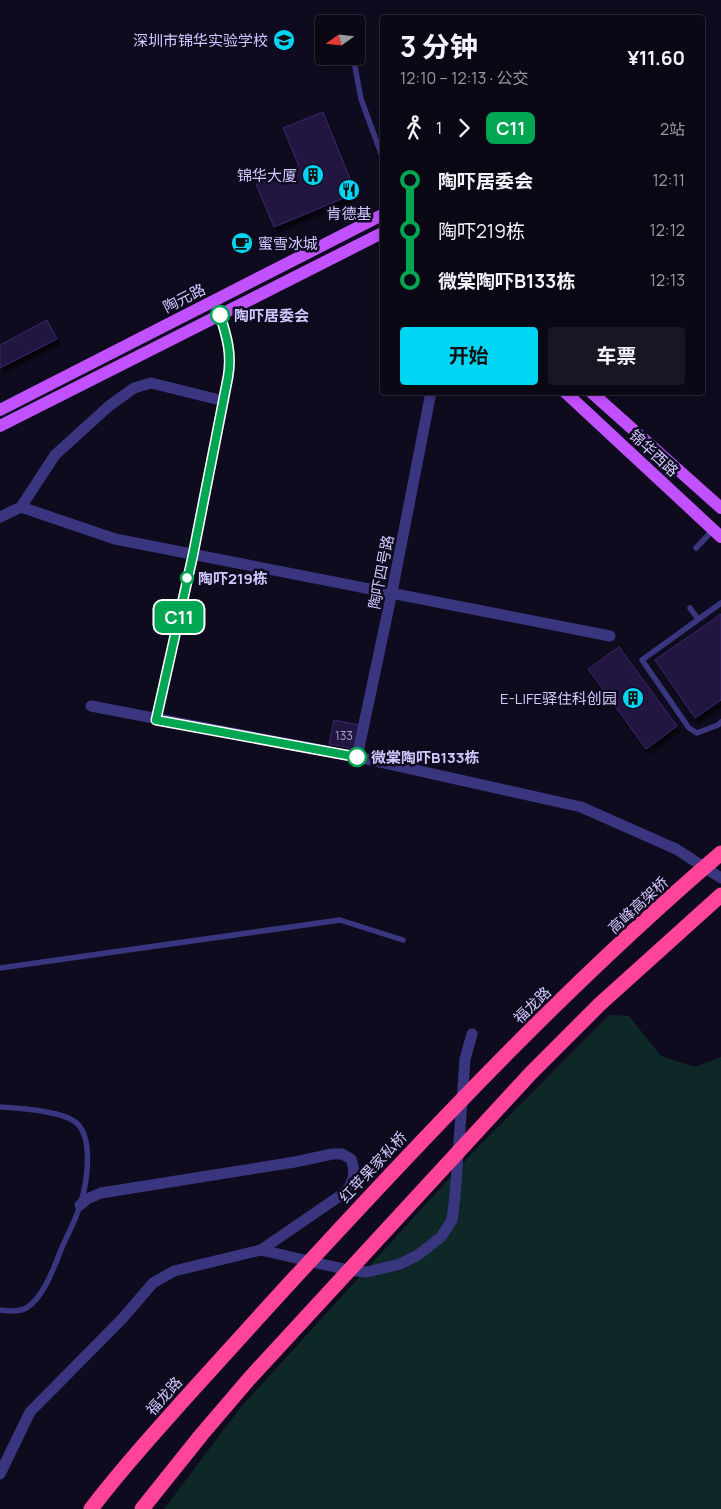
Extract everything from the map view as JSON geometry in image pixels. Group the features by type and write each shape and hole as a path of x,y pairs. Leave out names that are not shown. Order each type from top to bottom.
{"highway":[{"name":"高峰高架桥","path":"580,982 721,853"},
{"path":"142,1509 202,1434 292,1331 531,1073 600,1004 721,896"},
{"name":"福龙路","path":"509,1052 580,982"},
{"name":"红苹果家私桥","path":"266,1308 381,1184 509,1052"},
{"name":"福龙路","path":"91,1509 154,1434 266,1308"}],"main road":[{"name":"陶元路","path":"0,410 380,216"},
{"name":"陶元路","path":"0,426 380,234"},
{"name":"锦华西路","path":"568,395 717,534"},
{"name":"锦华西路","path":"594,395 721,508"}],"street":[{"path":"156,720 193,555 224,401 230,355 227,336 220,315"},
{"path":"0,517 21,507 55,455 110,406 134,388 151,383 224,401"},
{"name":"陶吓四号路","path":"357,757 392,592 430,395"},
{"path":"21,507 114,539 610,636"},
{"path":"91,706 156,720 357,757 581,807 676,849 721,878"},
{"path":"261,1250 348,1270 367,1272 400,1264 418,1255 441,1237 452,1220 464,1059 472,1034"},
{"path":"0,1474 30,1412 122,1319 153,1283 174,1272 261,1250 347,1191 355,1178 351,1159 342,1154 332,1154 295,1162 101,1194 87,1199 80,1205"}],"lane":[{"path":"355,65 361,99 380,151"},
{"path":"696,548 717,534"},
{"path":"721,603 642,660 689,728 697,733 721,722"},
{"path":"690,608 698,619"},
{"path":"0,968 340,920 403,940"},
{"path":"0,1107 20,1108 60,1116 75,1122 83,1132 87,1150 88,1169 80,1205 52,1272 38,1296 26,1308 8,1311 0,1310"}],"green space":[{"path":"609,1015 629,1016 661,1056 695,1067 721,1057 721,1509 164,1509 240,1408 477,1148"}],"building":[{"name":"锦华大厦","path":"323,112 356,193 274,227 256,184 299,166 283,128"},
{"path":"47,320 57,339 0,368 0,345"},
{"path":"721,614 721,700 695,718 655,660"},
{"name":"E-LIFE驿住科创园","path":"619,647 677,726 646,749 588,669"},
{"name":"微棠陶吓B133栋","path":"334,720 359,725 355,749 329,744"}],"bus line":[{"name":"C11","path":"220,315 227,336 230,365 193,555 156,720 357,757"}],"place":[{"name":"深圳市锦华实验学校","path":"284,40"},
{"name":"锦华大厦","path":"313,175"},
{"name":"肯德基","path":"349,190"},
{"name":"蜜雪冰城","path":"242,243"},
{"name":"陶吓居委会","path":"220,315"},
{"name":"陶吓219栋","path":"187,578"},
{"name":"E-LIFE驿住科创园","path":"633,698"},
{"name":"微棠陶吓B133栋","path":"357,757"}]}
